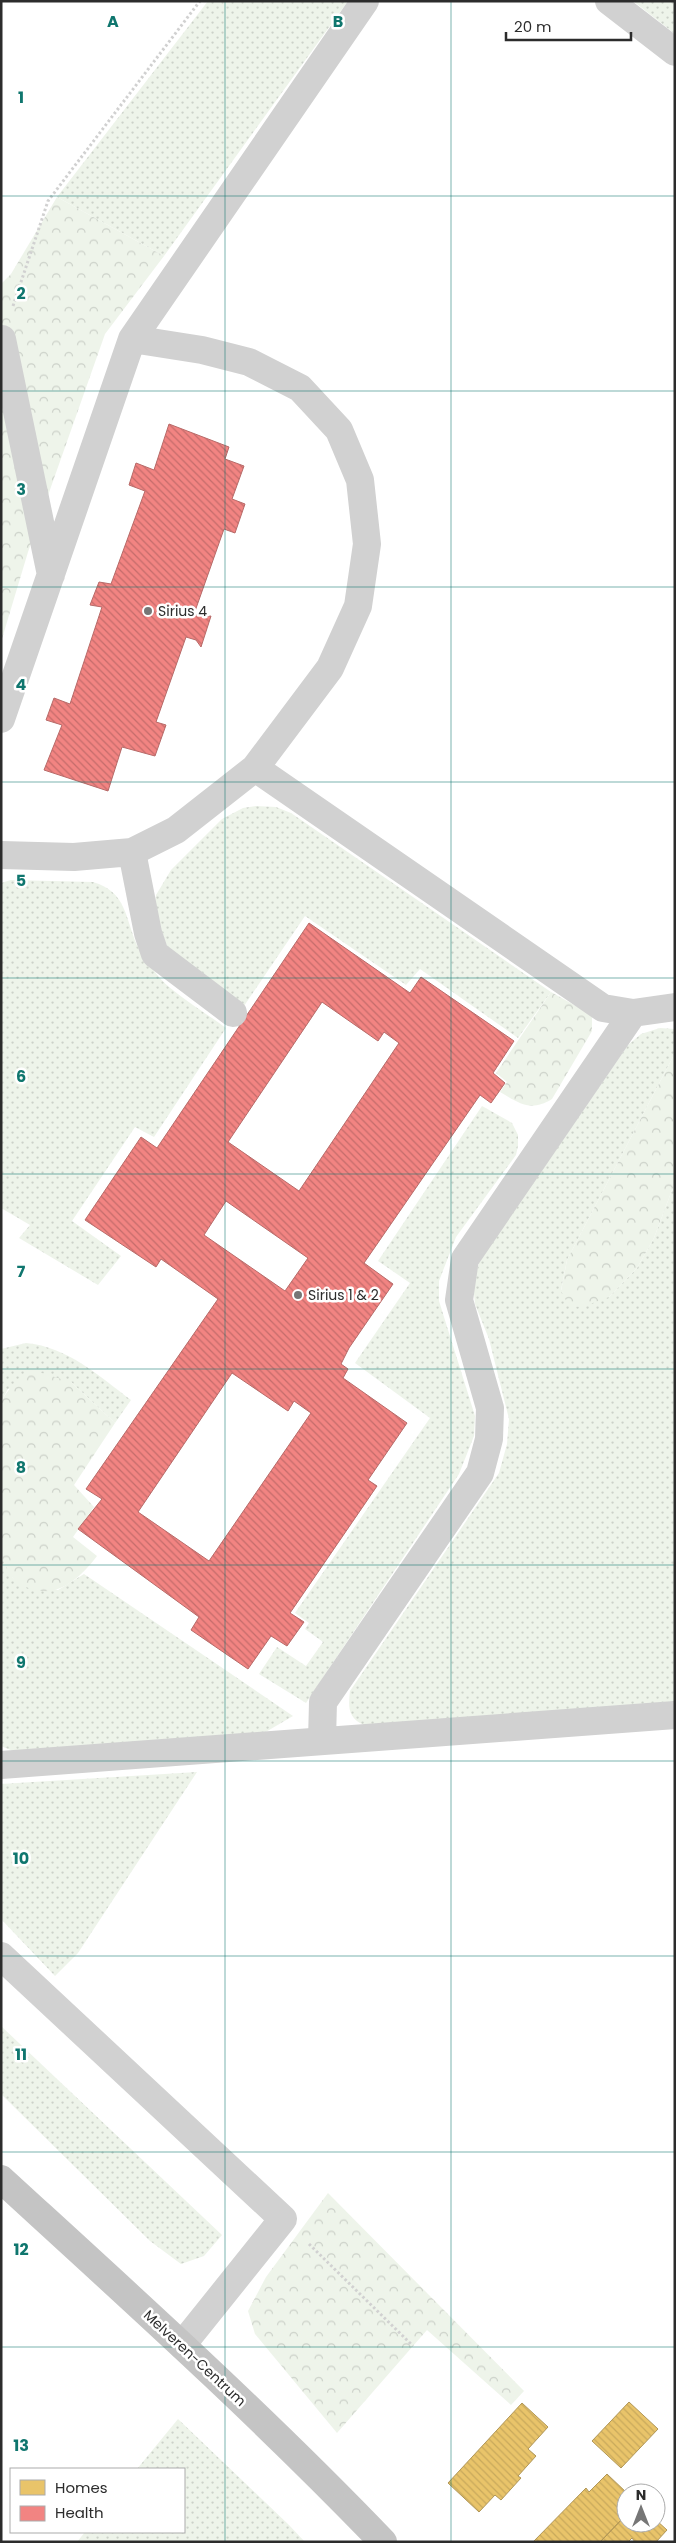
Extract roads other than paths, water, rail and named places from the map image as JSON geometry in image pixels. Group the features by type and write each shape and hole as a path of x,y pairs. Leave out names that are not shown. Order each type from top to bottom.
{"main road":[{"name":"Melveren-Centrum","path":"1,2179 182,2345 327,2484 383,2542"}],"lane":[{"path":"1,719 132,339 365,1"},
{"path":"609,1 675,52"},
{"path":"2,339 51,576"},
{"path":"1,854 74,857 132,852 176,830 255,768 330,668 358,606 367,544 360,480 339,430 300,388 249,362 202,350 132,339"},
{"path":"255,768 603,1008 632,1013 675,1008"},
{"path":"132,852 148,933 155,954 233,1013"},
{"path":"322,1740 324,1702 480,1473 489,1439 490,1408 459,1300 464,1259 632,1013"},
{"path":"1,1765 675,1715"},
{"path":"1,1956 283,2219 182,2345"}],"place":[{"name":"Sirius 4","path":"148,611"},
{"name":"Sirius 1 & 2","path":"298,1295"}]}
